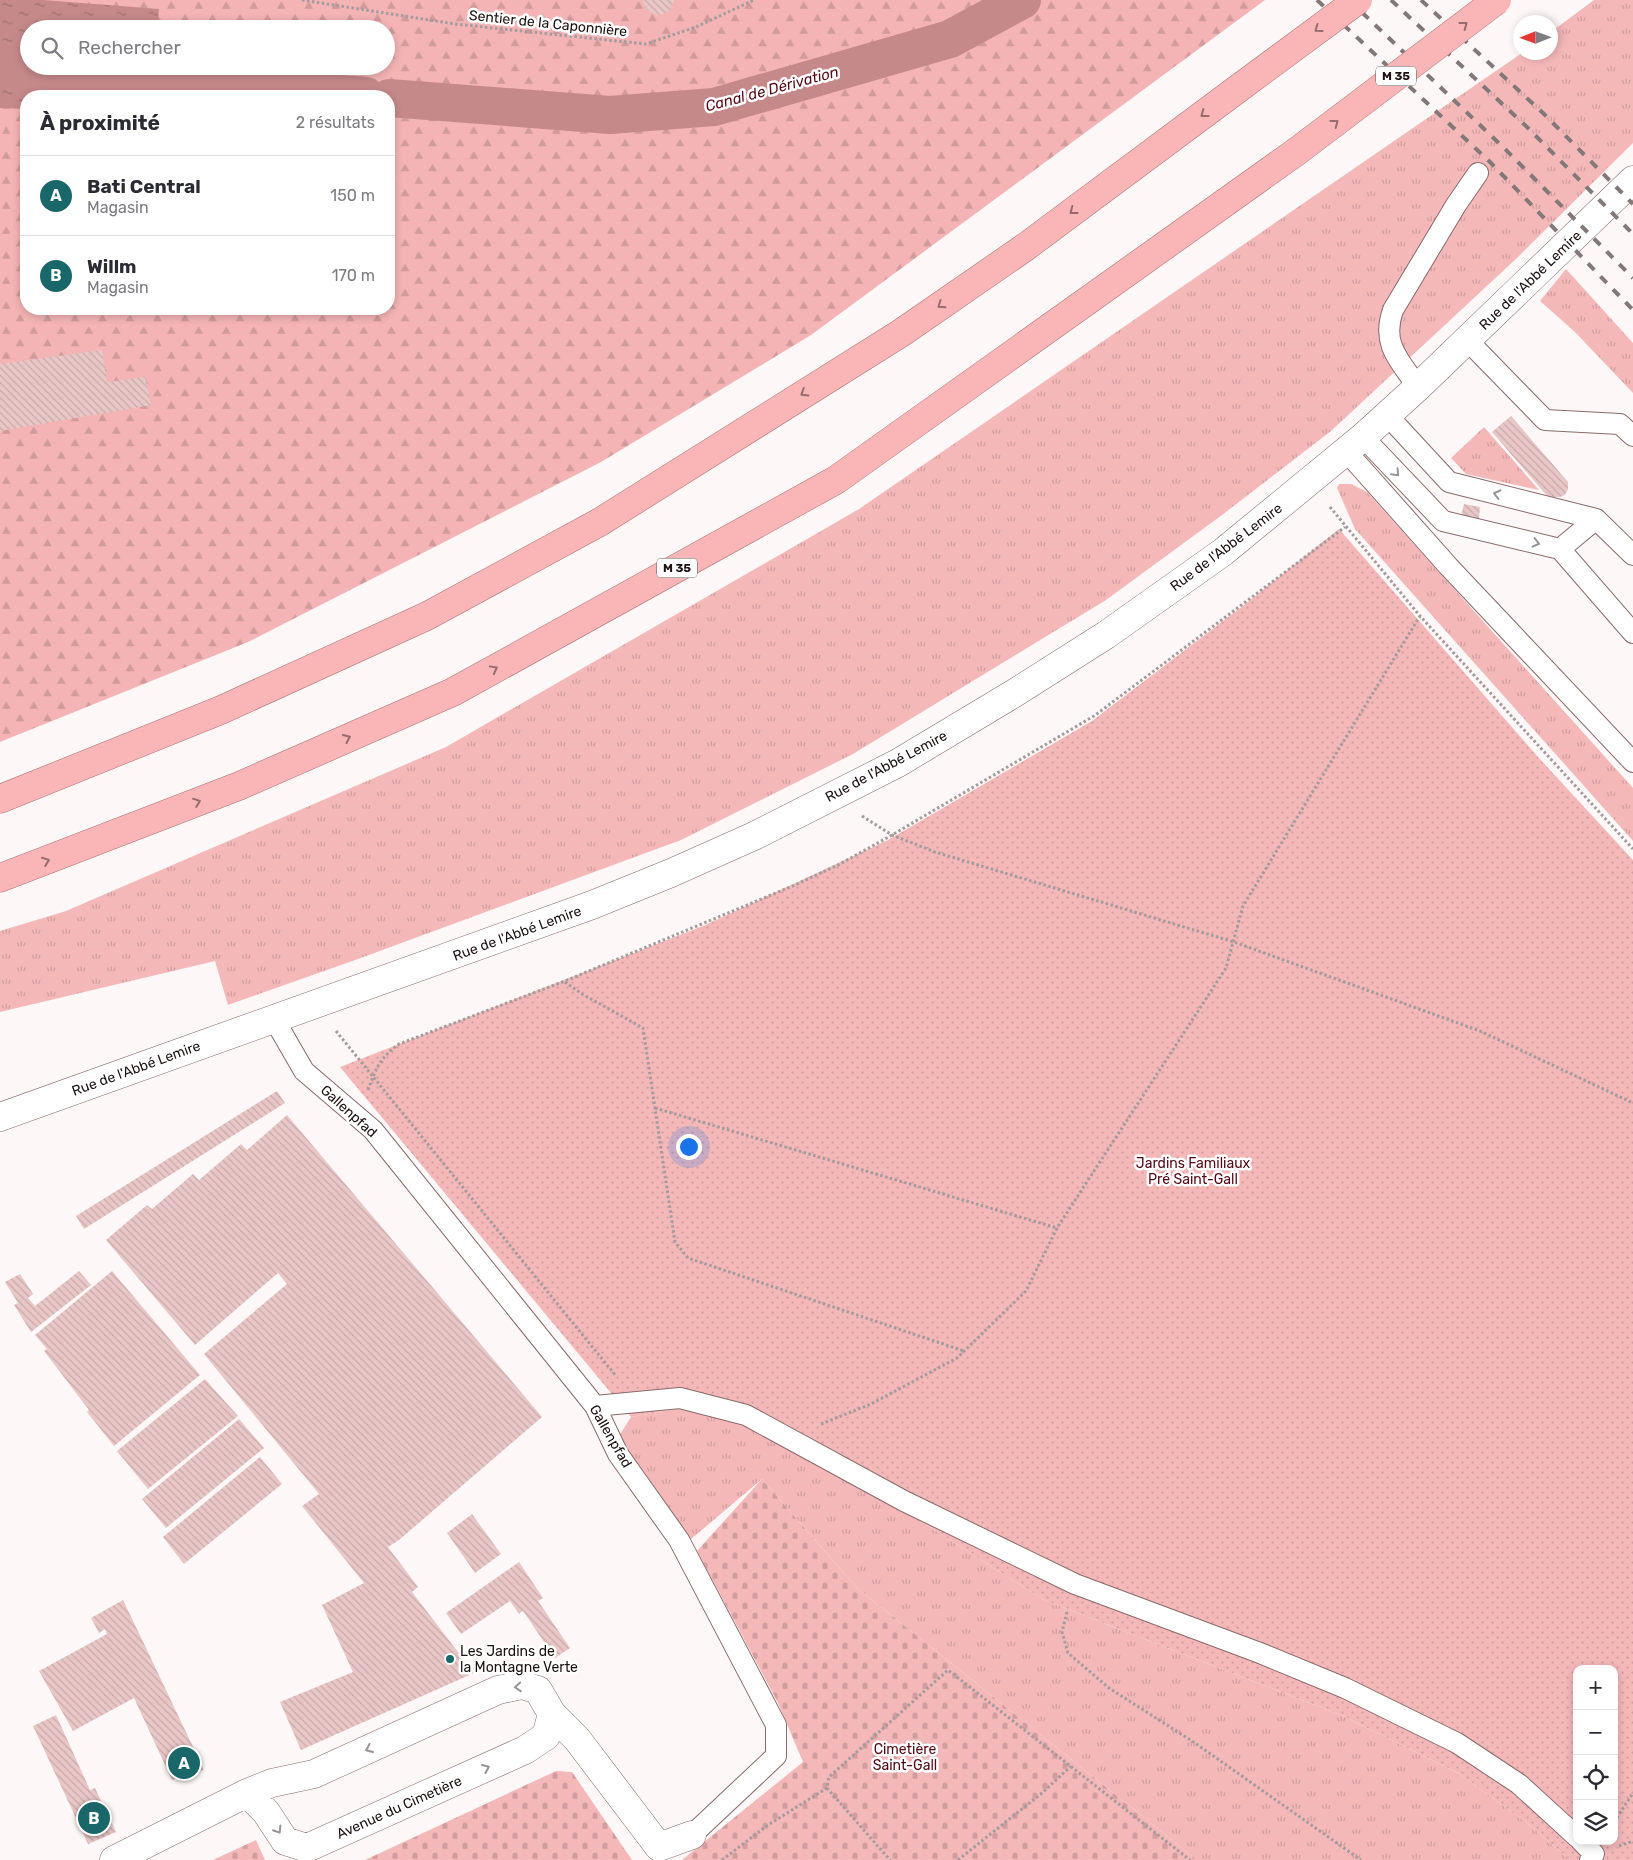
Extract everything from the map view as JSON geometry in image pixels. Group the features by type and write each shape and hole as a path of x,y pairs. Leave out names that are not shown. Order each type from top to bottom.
{"highway":[{"path":"0,799 221,710 427,616 600,522 901,333 1024,248 1358,0"},
{"name":"M 35","path":"0,878 239,786 453,692 836,480 1296,152 1497,0"}],"street":[{"name":"Rue de l'Abbé Lemire","path":"0,1117 527,930 636,888 754,836 898,763 1013,694 1106,635 1223,552 1355,444 1418,387 1633,180"},
{"path":"114,1860 247,1793 272,1783 314,1774 498,1690 522,1685 538,1690 552,1714 578,1739 660,1847 692,1836"},
{"name":"Avenue du Cimetière","path":"247,1793 266,1812 284,1841 307,1848 525,1750 546,1736 552,1714"}],"lane":[{"path":"1418,387 1394,352 1389,337 1388,323 1398,302 1456,205 1478,173"},
{"path":"1467,340 1545,420 1620,424 1633,436"},
{"path":"1386,415 1449,482 1596,519 1633,555"},
{"path":"1355,444 1443,521 1560,549 1633,633"},
{"path":"1355,444 1449,566 1633,762"},
{"path":"1560,549 1596,519"},
{"name":"Gallenpfad","path":"274,1019 304,1071 373,1130 595,1406 618,1454 680,1540 776,1725 776,1756 692,1836"},
{"path":"595,1406 680,1398 746,1415 904,1500 1074,1584 1260,1653 1345,1688 1457,1743 1519,1784 1573,1834"}],"path":[{"name":"Sentier de la Caponnière","path":"302,0 455,24 646,44 696,27 754,0"},
{"path":"1310,482 1420,616 1633,849"},
{"path":"357,1117 378,1063 398,1044 565,981 795,885 840,864 1094,716 1346,527"},
{"path":"787,1437 871,1404 958,1358 1026,1291 1057,1228 1226,968 1243,906 1420,616"},
{"path":"830,797 892,835 935,852 1234,942 1480,1031 1633,1103"},
{"path":"565,981 582,994 644,1028 676,1242 688,1258 964,1351"},
{"path":"315,1006 636,1402"},
{"path":"655,1108 1057,1228"},
{"path":"1074,1584 1062,1632 1068,1652 1109,1688 1195,1743 1361,1860"},
{"path":"722,1860 768,1825 827,1788 829,1777 948,1670 1190,1860"},
{"path":"958,1860 1042,1793 1071,1766"},
{"path":"827,1788 890,1860"},
{"path":"1618,1816 1633,1793"}],"green space":[{"path":"0,0 1265,0 811,335 601,462 248,642 0,742"},
{"path":"1594,0 1633,0 1633,143 1518,257 1331,431 1222,515 1106,600 853,754 681,840 228,1005 215,961 0,1012 0,931 66,911 446,747 859,509 1513,59 1558,60 1558,27"},
{"path":"1566,269 1633,343 1633,393 1575,332 1540,301"},
{"path":"1484,427 1539,490 1466,474 1451,458"},
{"path":"1339,484 1351,484 1367,492 1633,788 1633,841 1355,529 1337,488"},
{"name":"Jardins Familiaux Pré Saint-Gall","path":"1339,529 1538,757 1633,860 1633,1860 1570,1860 1526,1822 1458,1773 1343,1716 1044,1600 729,1399 631,1417 340,1067 703,926 888,840 1092,721 1244,605"},
{"path":"729,1399 1044,1600 1343,1716 1458,1773 1526,1822 1570,1860 1197,1860 856,1587 762,1479 677,1551 608,1453 631,1417"},
{"name":"Cimetière Saint-Gall","path":"762,1479 856,1587 1197,1860 682,1860 803,1762 778,1703 697,1551"},
{"path":"556,1771 572,1772 632,1860 365,1860"},
{"path":"256,1840 265,1860 213,1860"}],"water":[{"path":"0,0 43,0 159,9 158,20 20,20 20,75 151,75 149,90 20,90 20,109 0,108"}],"building":[{"path":"643,0 674,0 674,2 669,11 656,15 645,8"},
{"path":"102,350 107,382 145,377 151,405 0,431 0,364"},
{"path":"1511,416 1568,482 1568,489 1565,495 1548,497 1492,432"},
{"path":"1464,504 1480,507 1479,519 1461,516"},
{"path":"277,1091 285,1103 84,1229 76,1216"},
{"path":"287,1115 542,1417 399,1540 388,1547 418,1587 412,1592 474,1673 301,1750 280,1702 353,1672 322,1605 364,1583 302,1506 319,1494 204,1354 287,1284 278,1273 195,1345 106,1240 147,1205 152,1209 193,1174 199,1180 241,1144 247,1150"},
{"path":"79,1271 91,1285 31,1332 14,1305 18,1303 5,1282 20,1274 33,1294 28,1298 35,1306"},
{"path":"112,1271 200,1375 114,1446 87,1412 89,1410 44,1351 47,1349 35,1335"},
{"path":"205,1379 238,1416 148,1489 117,1451"},
{"path":"239,1419 264,1448 166,1528 142,1499"},
{"path":"260,1457 282,1484 184,1564 163,1537"},
{"path":"472,1514 501,1554 475,1573 447,1533"},
{"path":"519,1562 543,1598 538,1601 570,1648 555,1658 523,1611 519,1614 510,1601 461,1634 446,1613"},
{"path":"123,1600 204,1770 172,1780 134,1698 73,1731 39,1671 107,1634 105,1629 99,1633 91,1618"},
{"path":"56,1715 90,1790 95,1788 116,1832 88,1844 33,1726"}],"waterway":[{"name":"Canal de Dérivation","path":"395,98 610,115 714,107 950,39 1022,0"},
{"name":"Canal de Dérivation","path":"0,67 20,69"},
{"name":"Canal de Dérivation","path":"101,75 290,90"}],"railway":[{"path":"1317,0 1490,162 1633,310"},
{"path":"1349,0 1504,148 1633,278"},
{"path":"1391,0 1527,127 1633,234"},
{"path":"1421,0 1543,113 1633,204"}],"place":[{"name":"Les Jardins de la Montagne Verte","path":"450,1659"},
{"name":"Bati Central","path":"184,1763"},
{"name":"Willm","path":"94,1818"}]}
